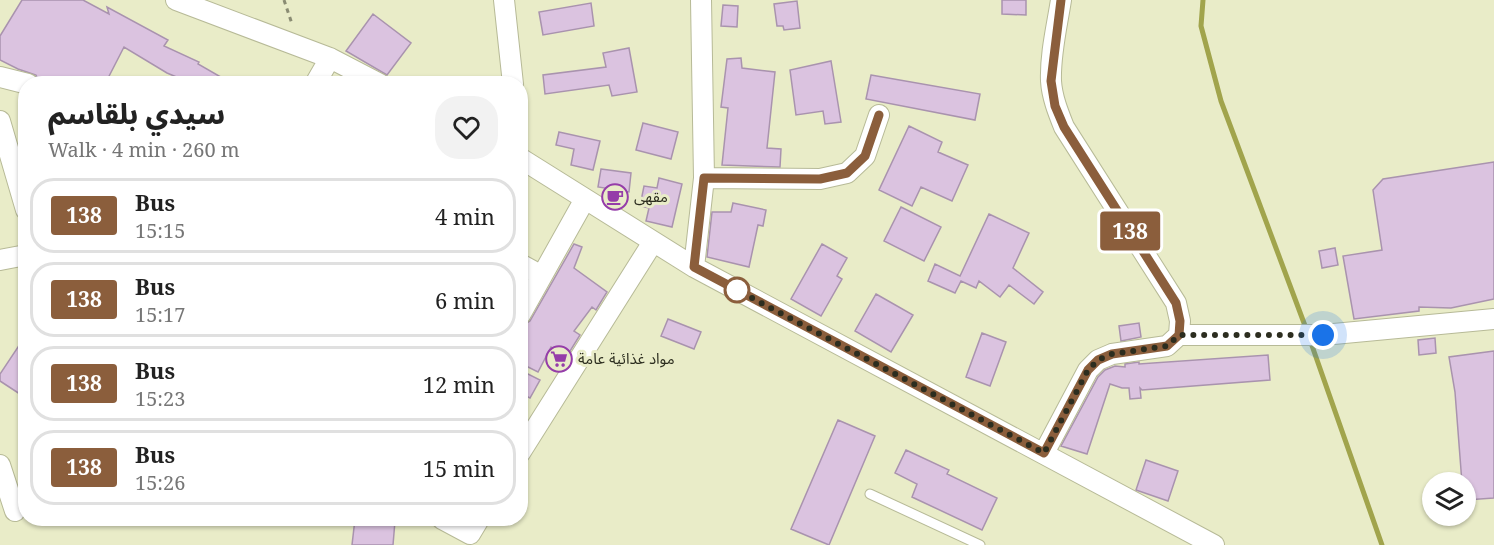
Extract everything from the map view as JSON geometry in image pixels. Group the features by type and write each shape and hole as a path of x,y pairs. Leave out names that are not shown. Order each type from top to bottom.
{"street":[{"path":"176,0 330,58 365,76"},
{"path":"504,0 512,76"},
{"path":"694,267 704,178 701,0"},
{"path":"1061,0 1051,81 1055,106 1064,127 1176,303 1180,321 1179,335"},
{"path":"320,76 330,58"},
{"path":"0,77 18,82"},
{"path":"704,178 820,179 847,173 865,156 879,115"},
{"path":"0,121 18,183"},
{"path":"528,163 694,267 1212,544"},
{"path":"528,301 585,199"},
{"path":"528,440 653,242"},
{"path":"0,260 18,257"},
{"path":"528,268 542,276"},
{"path":"1044,453 1088,370 1098,360 1112,354 1167,346 1179,335 1323,335 1494,319"},
{"path":"0,465 13,511"},
{"path":"456,526 471,533"}],"lane":[{"path":"870,494 980,545"}],"building":[{"path":"22,0 83,0 109,14 107,7 168,40 164,46 199,62 198,64 219,76 174,76 124,47 109,76 36,76 0,60 0,36"},
{"path":"1002,0 1026,0 1026,15 1002,14"},
{"path":"797,1 800,28 784,30 783,26 777,26 774,4"},
{"path":"591,3 594,26 543,35 539,12"},
{"path":"723,5 738,6 737,27 721,26"},
{"path":"373,14 411,43 387,75 346,51"},
{"path":"629,48 637,92 612,96 609,85 545,94 543,75 606,67 603,53"},
{"path":"741,58 742,68 775,72 767,148 781,149 780,167 722,165 728,108 721,107 727,59"},
{"path":"831,61 841,122 825,124 823,111 796,115 790,70"},
{"path":"871,75 980,94 975,120 866,99"},
{"path":"643,123 678,132 671,159 636,150"},
{"path":"909,126 942,142 938,152 968,165 952,201 921,187 912,206 879,190"},
{"path":"559,132 600,141 593,170 571,165 574,149 556,145"},
{"path":"1494,162 1494,299 1451,308 1419,307 1419,311 1354,319 1343,256 1382,250 1373,190 1383,179"},
{"path":"601,169 631,173 629,192 598,187"},
{"path":"659,178 682,184 672,227 646,221 649,208 640,206 644,186 657,188"},
{"path":"733,203 766,210 763,226 758,225 749,267 707,257 712,212 731,212"},
{"path":"901,207 941,227 924,261 884,241"},
{"path":"989,214 1029,233 1013,268 1043,292 1034,304 1009,285 1000,297 979,281 976,288 961,281 955,293 928,281 935,264 960,276"},
{"path":"574,244 582,247 574,268 607,292 596,310 592,307 574,331 580,335 567,356 551,347 538,372 528,367 528,322"},
{"path":"822,244 847,258 837,276 842,279 821,316 791,299"},
{"path":"1335,248 1338,265 1322,268 1319,251"},
{"path":"876,294 913,315 891,352 855,331"},
{"path":"668,319 701,332 694,349 661,336"},
{"path":"1139,323 1141,337 1121,341 1119,326"},
{"path":"982,333 1006,342 990,386 966,377"},
{"path":"1435,338 1436,353 1419,355 1418,340"},
{"path":"18,347 18,393 0,381 0,374"},
{"path":"1494,351 1494,498 1476,499 1476,472 1461,472 1455,392 1449,357"},
{"path":"1268,355 1270,380 1142,390 1140,388 1141,398 1130,399 1129,388 1110,384 1087,454 1061,446 1098,377 1105,370 1139,362 1139,364"},
{"path":"528,374 540,380 530,398 528,397"},
{"path":"838,420 875,436 829,545 791,529"},
{"path":"906,450 949,470 947,474 997,498 982,530 912,497 917,484 895,473"},
{"path":"1146,460 1178,471 1168,501 1136,490"},
{"path":"354,526 395,526 393,545 352,545"}],"waterway":[{"path":"1203,0 1201,26 1221,101 1307,331"},
{"path":"1310,340 1382,545"}],"bus line":[{"name":"138","path":"879,115 865,156 847,173 820,179 704,178 694,267 1044,453 1088,370 1098,360 1112,354 1167,346 1179,335 1180,321 1176,303 1081,156 1055,106 1051,81 1061,0"}],"place":[{"name":"مقهى","path":"615,197"},
{"name":"مواد غذائية عامة","path":"559,359"}],"route":[{"path":"737,290 735,289 1044,453 1088,370 1098,360 1112,354 1167,346 1179,335 1323,335"}]}
